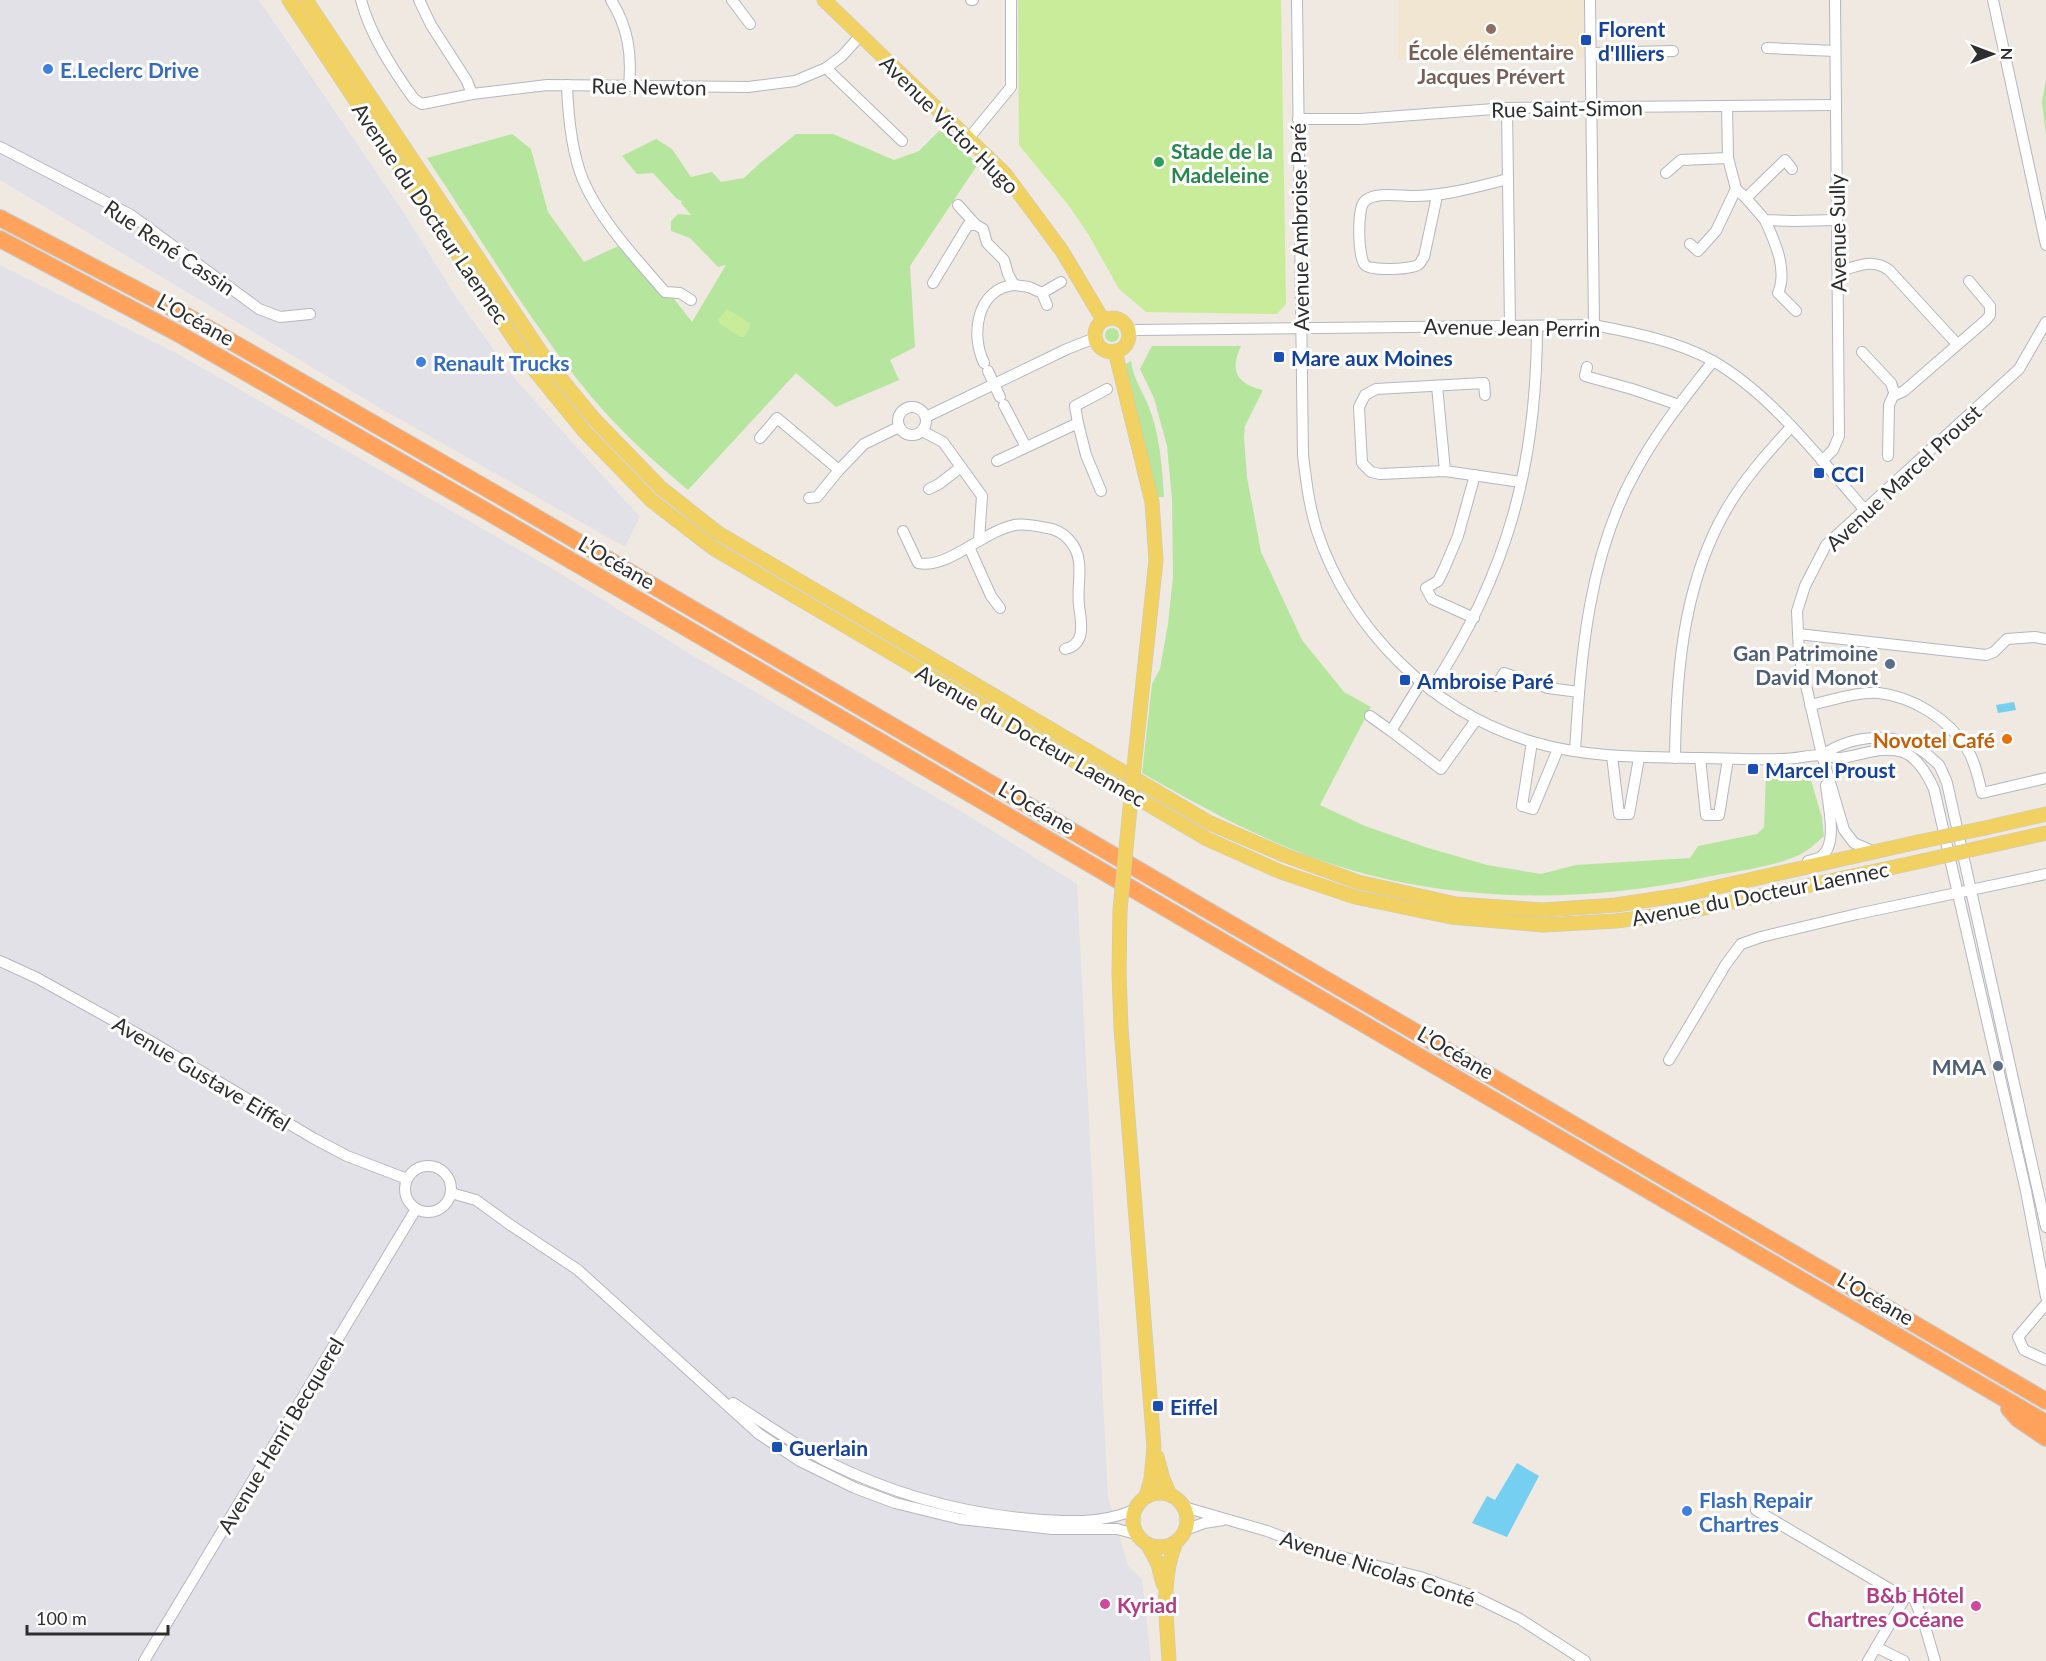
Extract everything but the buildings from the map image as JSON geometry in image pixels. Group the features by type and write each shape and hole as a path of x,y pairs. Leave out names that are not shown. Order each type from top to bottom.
{"highway":[{"name":"L’Océane","path":"0,218 185,315 2046,1401"},
{"name":"L’Océane","path":"0,239 179,334 488,512 2046,1423"},
{"path":"1998,1395 2018,1419 2046,1437"}],"main road":[{"name":"Avenue du Docteur Laennec","path":"289,0 536,372 584,431 652,501 713,548 1207,839 1281,872 1356,897 1451,917 1543,925 1616,921 1686,912 2046,832"},
{"name":"Avenue du Docteur Laennec","path":"306,0 548,363 594,419 661,488 718,533 1210,823 1284,855 1358,882 1455,904 1543,910 1616,905 1682,895 2046,814"},
{"name":"Avenue Victor Hugo","path":"824,0 1005,174 1062,251 1103,320"},
{"path":"1114,318 1124,322 1128,332 1127,342 1120,350 1115,351 1109,352 1100,347 1095,338 1096,327 1103,320 1114,318"},
{"path":"1115,351 1152,502 1156,560 1120,910 1119,972 1121,1028 1154,1447 1162,1479 1170,1495"},
{"path":"1154,1447 1151,1479 1146,1497 1134,1510 1132,1522 1136,1534 1148,1545 1158,1564 1165,1592"},
{"path":"1146,1497 1158,1493 1176,1498 1184,1507 1187,1518 1185,1530 1176,1542 1168,1564 1165,1592 1169,1661"},
{"path":"1148,1545 1165,1547 1176,1542"}],"street":[{"name":"Rue Newton","path":"361,0 364,13 383,51 414,99 422,104 472,94 567,84 748,87 795,81 825,68 842,56 861,35"},
{"path":"419,0 431,25 467,81 472,94"},
{"path":"611,0 623,21 628,40 631,58 629,85"},
{"path":"732,0 750,24"},
{"path":"969,138 1011,87 1011,0"},
{"name":"Avenue Ambroise Paré","path":"1297,0 1303,455 1308,492 1317,530 1333,570 1353,607 1406,670 1431,690 1476,720 1532,742 1558,749 1639,758 1782,759 1822,755"},
{"path":"1590,0 1594,325"},
{"name":"Avenue Sully","path":"1821,460 1833,450 1839,436 1835,0"},
{"path":"1993,0 2046,245"},
{"path":"1767,48 1835,51"},
{"path":"1591,54 1673,52"},
{"path":"825,68 902,141"},
{"path":"567,84 571,126 583,180 604,217 665,292 680,293 691,300"},
{"name":"Rue Saint-Simon","path":"1298,119 1360,118 1507,108 1836,105"},
{"path":"1727,106 1728,158 1736,189 1765,220 1775,242 1780,265 1782,285 1778,293 1797,311"},
{"path":"1507,108 1510,326"},
{"name":"Rue René Cassin","path":"0,147 131,215 259,309 280,317 310,314"},
{"path":"1666,173 1681,160 1728,158"},
{"path":"1746,198 1785,160 1792,169"},
{"path":"1437,196 1424,256 1420,264 1412,268 1373,268 1365,265 1361,256 1360,209 1365,201 1375,196 1437,196 1508,179"},
{"path":"1690,244 1698,251 1716,231 1736,189"},
{"path":"958,205 976,225 983,229 987,243 1004,260 1014,285"},
{"path":"1765,220 1837,220"},
{"path":"933,283 968,225 976,225"},
{"path":"1838,272 1864,264 1882,266 1889,270 1958,344"},
{"path":"1888,456 1889,405 1893,396 1904,391 1986,320 1991,310 1969,281"},
{"path":"1042,293 1061,282"},
{"path":"1026,447 979,352 976,337 982,309 990,296 1003,286 1029,287 1042,293 1047,305"},
{"name":"Avenue Marcel Proust","path":"1875,852 1854,843 1844,830 1822,755 1798,654 1797,611 1799,604 1805,586 1826,545 2019,369 2046,322"},
{"name":"Avenue Jean Perrin","path":"1128,332 1300,327 1594,325 1664,340 1713,361 1758,392 1864,509"},
{"path":"1431,690 1474,618 1489,588 1508,537 1530,444 1537,363 1537,326"},
{"path":"926,417 1067,349 1095,338"},
{"path":"1862,352 1891,382 1895,395"},
{"path":"1575,751 1588,618 1605,540 1635,471 1654,439 1713,361"},
{"path":"1587,367 1585,376 1679,405"},
{"path":"1485,395 1485,383 1376,389 1365,395 1359,407 1362,463 1371,472 1380,474 1445,471 1521,482"},
{"path":"1437,386 1445,471"},
{"path":"1101,491 1086,455 1075,406 1107,389"},
{"path":"909,407 917,407 926,417 927,422 922,431 912,435 903,432 899,427 898,417 904,409 909,407"},
{"path":"760,438 777,418 839,470"},
{"path":"997,460 1078,423"},
{"path":"809,498 817,497 864,444 899,427"},
{"path":"1675,758 1679,667 1690,602 1701,567 1735,496 1758,463 1791,427"},
{"path":"922,431 943,442 982,496 979,540"},
{"path":"929,489 961,467"},
{"path":"1474,618 1432,599 1426,588 1438,580 1444,569 1458,536 1475,475"},
{"path":"903,531 918,563 928,565 943,561 987,535 1014,525 1027,524 1057,529 1069,539 1079,561 1077,593 1083,624 1081,637 1072,648 1065,649"},
{"path":"969,547 991,596 1000,608"},
{"path":"1798,634 1986,655 1994,652 2007,639 2035,637 2046,639"},
{"path":"1496,687 1504,673 1548,688 1579,692"},
{"path":"1391,731 1421,682"},
{"path":"1810,705 1878,693 1904,699 1933,713 1968,749 1982,793 2046,778"},
{"path":"1370,716 1441,770 1476,720"},
{"path":"1822,755 1836,746 1857,740 1887,737 1917,746 1938,764 1947,783 2046,1227"},
{"path":"1532,742 1522,806 1533,810 1558,749"},
{"path":"1822,755 1838,758 1878,750 1903,752 1925,770 1934,789 2026,1191 2046,1292"},
{"name":"Avenue Marcel Proust","path":"1728,884 1821,858 1830,846 1831,831 1822,755"},
{"path":"1612,756 1619,814 1629,814 1639,758"},
{"path":"1700,758 1706,815 1719,815 1728,759"},
{"path":"1669,1060 1726,964 1741,944 1836,919 2046,874"},
{"name":"Avenue Gustave Eiffel","path":"0,961 37,978 146,1038 313,1138 347,1156 407,1179"},
{"path":"424,1166 439,1168 449,1179 451,1193 449,1200 438,1210 423,1212 416,1209 407,1199 405,1186 407,1179 417,1168 424,1166"},
{"path":"451,1193 476,1200 578,1270 759,1434 800,1461 855,1488 895,1503 960,1519 1052,1529 1117,1529 1136,1534"},
{"name":"Avenue Henri Becquerel","path":"144,1661 416,1209"},
{"path":"2046,1304 2018,1337 2024,1350 2046,1360"},
{"path":"705,1384 771,1428 828,1461 877,1483 921,1498 976,1512 1057,1521 1116,1518 1134,1510"},
{"path":"803,1456 828,1461"},
{"name":"Avenue Nicolas Conté","path":"1184,1507 1229,1519 1319,1551 1420,1577 1473,1596 1520,1619 1585,1661"},
{"path":"1756,1510 1909,1597 1924,1623 1935,1661"},
{"path":"1185,1530 1204,1523 1229,1519"},
{"path":"1868,1661 1909,1597"},
{"path":"1876,1647 1904,1661"}],"shaded area":[{"path":"0,0 259,0 402,210 458,300 515,379 640,517 625,547 380,408 0,180"},
{"name":"École élémentaire Jacques Prévert","path":"1398,0 1584,0 1584,58 1398,60"},
{"path":"0,265 176,353 558,572 695,657 972,818 1077,884 1108,1497 1128,1566 1142,1579 1151,1661 0,1661"}],"green space":[{"name":"Stade de la Madeleine","path":"1018,0 1281,0 1286,304 1277,314 1146,312 1119,289 1088,234 1069,206 1019,145"},
{"path":"2046,79 2046,136 2042,102"},
{"path":"940,130 978,164 910,266 915,347 890,360 899,380 836,407 796,373 688,490 625,433 601,408 568,367 546,338 427,158 512,134 531,149 548,212 584,262 629,241 692,322 726,265 718,267 690,238 671,231 671,221 678,214 691,215 681,203 682,201 677,199 653,173 637,174 622,156 656,139 672,149 691,177 712,172 721,182 744,178 796,134 833,134 894,160 919,151"},
{"path":"727,309 750,323 744,337 740,337 719,323 718,320"},
{"path":"1112,328 1117,330 1119,335 1117,340 1112,342 1107,340 1105,335 1107,330"},
{"path":"1152,346 1241,346 1236,363 1238,375 1247,384 1263,390 1245,426 1244,437 1247,477 1261,552 1302,640 1344,692 1371,707 1320,805 1365,826 1425,847 1487,865 1541,874 1576,865 1690,858 1698,846 1757,834 1764,827 1766,775 1801,775 1811,780 1822,818 1824,836 1803,853 1780,862 1658,886 1570,895 1482,893 1438,889 1351,870 1297,851 1244,828 1142,773 1152,684 1160,669 1173,577 1172,499 1167,446 1154,398 1140,369"},
{"path":"1131,361 1158,439 1164,497 1157,497 1128,379 1126,364"}],"water":[{"path":"2014,702 2016,710 1998,713 1996,705"},
{"path":"1517,1463 1539,1476 1507,1537 1472,1523 1487,1496 1495,1500"}],"place":[{"name":"École élémentaire Jacques Prévert","path":"1491,29"},
{"name":"Florent d'Illiers","path":"1586,40"},
{"name":"E.Leclerc Drive","path":"48,69"},
{"name":"Stade de la Madeleine","path":"1159,162"},
{"name":"Mare aux Moines","path":"1279,357"},
{"name":"Renault Trucks","path":"421,362"},
{"name":"CCI","path":"1819,473"},
{"name":"Gan Patrimoine David Monot","path":"1890,664"},
{"name":"Ambroise Paré","path":"1405,680"},
{"name":"Novotel Café","path":"2007,739"},
{"name":"Marcel Proust","path":"1753,769"},
{"name":"MMA","path":"1998,1066"},
{"name":"Eiffel","path":"1158,1406"},
{"name":"Guerlain","path":"777,1447"},
{"name":"Flash Repair Chartres","path":"1687,1511"},
{"name":"Kyriad","path":"1105,1604"},
{"name":"B&b Hôtel Chartres Océane","path":"1976,1606"}]}
